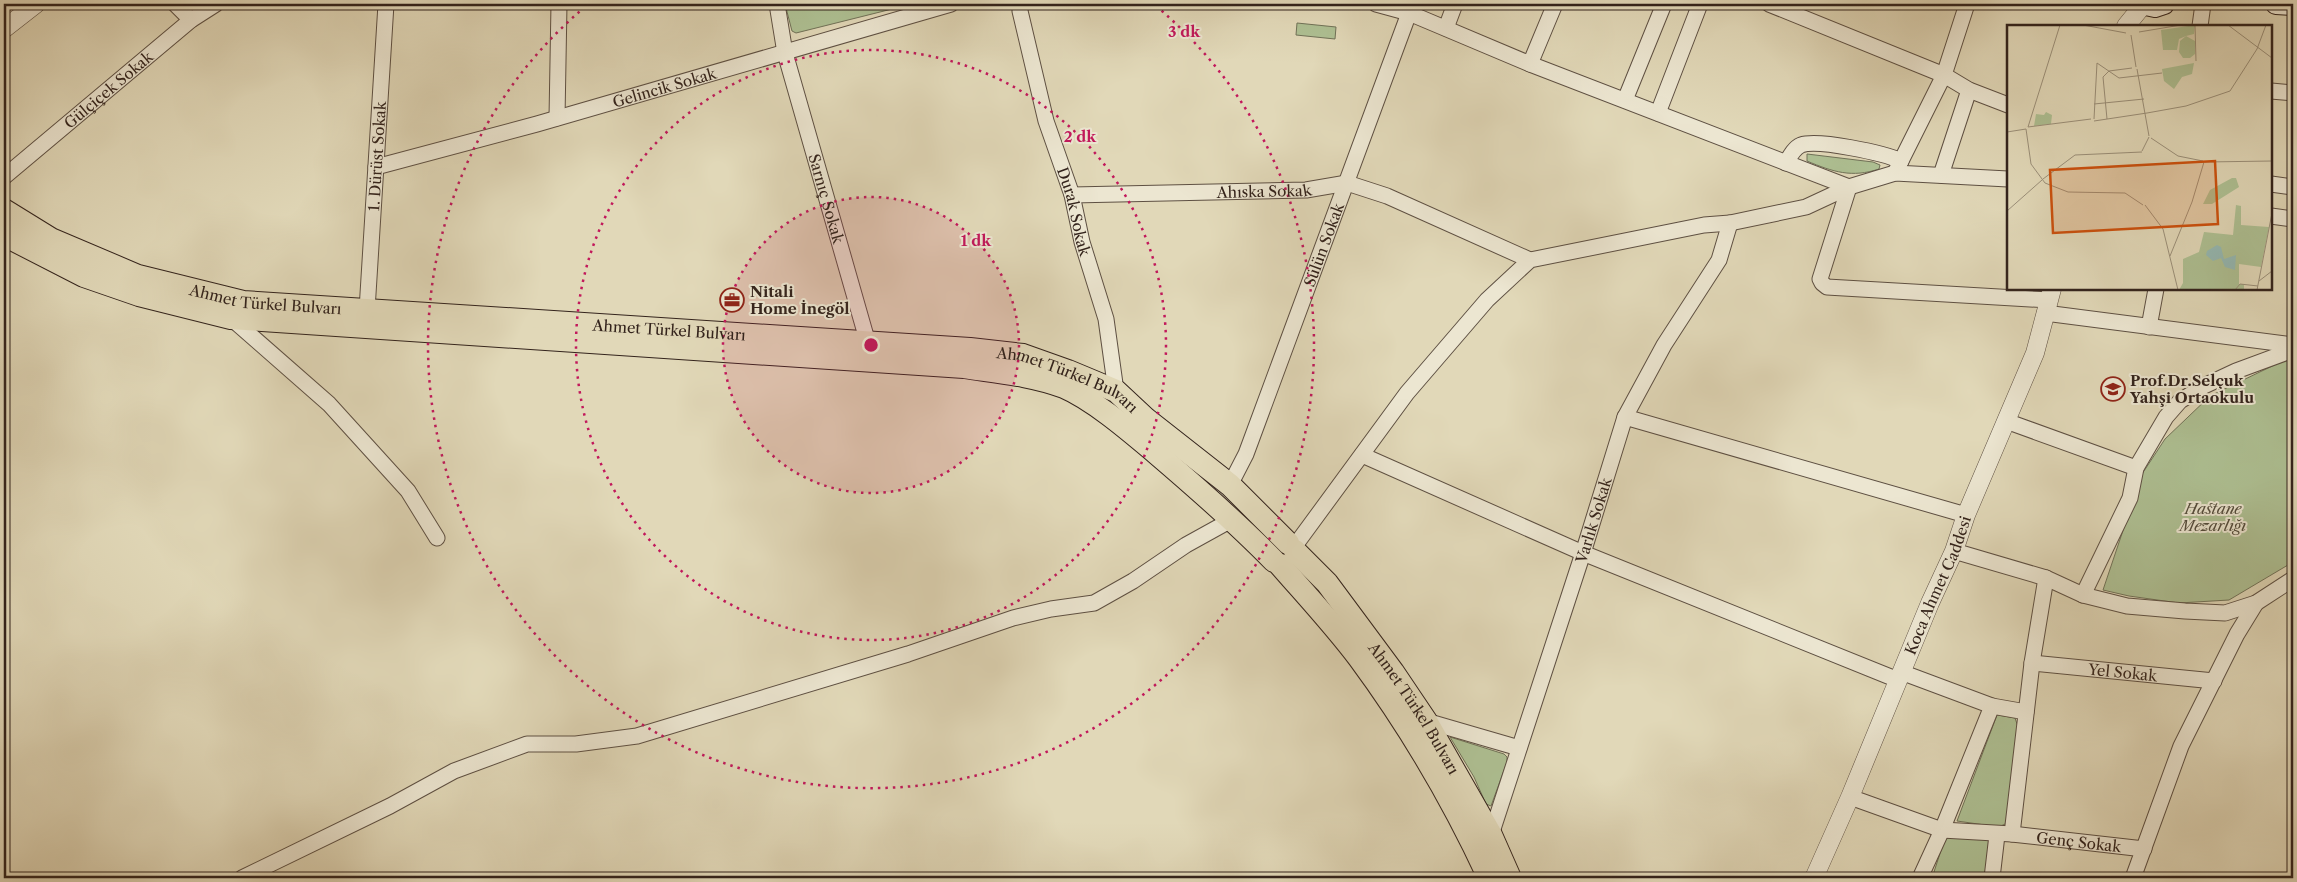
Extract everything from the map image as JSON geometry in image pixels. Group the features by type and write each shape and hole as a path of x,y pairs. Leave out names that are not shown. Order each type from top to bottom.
{"main road":[{"path":"2276,4 2293,5"},
{"name":"Ahmet Türkel Bulvarı","path":"4,210 51,240 138,276 243,302 970,349 1023,355 1116,391 1146,419 1230,485 1286,553 1414,738 1464,824 1489,878"},
{"name":"Ahmet Türkel Bulvarı","path":"4,235 84,276 139,295 231,318 964,367 1031,376 1066,388 1133,433 1233,519 1286,553 1327,583 1393,672 1426,721 1491,835 1510,878"}],"street":[{"path":"4,28 36,4"},
{"path":"176,4 191,20"},
{"name":"Gülçiçek Sokak","path":"4,177 191,20 216,4"},
{"name":"1. Dürüst Sokak","path":"367,310 386,4"},
{"path":"557,118 559,4"},
{"name":"Sarnıç Sokak","path":"777,4 785,53 868,343"},
{"name":"Gelincik Sokak","path":"376,167 557,118 951,4"},
{"name":"Durak Sokak","path":"1021,4 1020,11 1046,121 1072,195 1082,242 1106,319 1116,391"},
{"path":"1376,4 1410,9 1446,28 1530,64 1849,188"},
{"path":"1446,28 1455,4"},
{"path":"1530,64 1554,4"},
{"path":"1625,100 1664,4"},
{"path":"1658,113 1700,4"},
{"path":"1769,4 1944,75 1969,90 2007,105"},
{"path":"1898,167 1944,75 1967,4"},
{"path":"2127,25 2156,4"},
{"path":"2200,25 2203,4"},
{"name":"Sülün Sokak","path":"1230,485 1246,454 1410,9"},
{"path":"1941,175 1969,90"},
{"path":"2272,91 2293,94"},
{"path":"1786,163 1795,149 1809,144 1886,154 1898,167"},
{"path":"1286,553 1362,455 1407,393 1487,300 1530,260 1704,225 1730,223 1806,206 1898,167 1941,175 2007,179"},
{"name":"Ahıska Sokak","path":"1072,195 1306,190 1347,183 1387,196 1530,260"},
{"path":"2272,184 2293,187"},
{"path":"1849,188 1820,279 1827,287 2049,301 2149,327 2293,345"},
{"path":"2272,216 2293,219"},
{"name":"Varlık Sokak","path":"1491,835 1583,553 1625,417 1664,345 1719,260 1730,223"},
{"path":"2149,327 2156,290"},
{"name":"Koca Ahmet Caddesi","path":"1814,878 1850,798 1954,551 1966,515 2035,353 2049,301"},
{"path":"231,318 329,404 408,491 437,538"},
{"path":"2083,595 2130,498 2136,468 2166,417 2180,402 2204,386 2236,371 2293,350"},
{"path":"1625,417 1966,515"},
{"path":"2006,421 2136,468"},
{"path":"1362,455 1583,553 1900,676 1992,706 2026,712"},
{"path":"242,878 390,806 454,772 527,744 576,744 637,736 908,654 1013,618 1051,609 1094,603 1233,519"},
{"path":"1954,551 2046,578 2083,595 2127,606 2225,613 2256,603 2293,579"},
{"path":"1992,878 2005,834 2046,578"},
{"path":"2133,878 2181,746 2237,634 2256,603"},
{"name":"Yel Sokak","path":"2032,663 2214,681"},
{"path":"1920,878 1942,830 1992,706"},
{"path":"1426,721 1520,748"},
{"name":"Genç Sokak","path":"1850,798 1942,830 2005,834 2144,848"}],"green space":[{"path":"785,4 912,4 796,33 792,31"},
{"path":"1297,23 1336,27 1335,39 1296,35"},
{"path":"1807,154 1873,162 1880,165 1879,169 1869,172 1851,173 1834,171 1807,161"},
{"name":"Hastane Mezarlığı","path":"2293,356 2293,562 2229,600 2179,603 2129,596 2103,590 2142,474 2165,439 2210,396"},
{"path":"1997,715 2015,718 2018,727 2007,823 1999,827 1957,821"},
{"path":"1450,737 1504,754 1507,757 1507,762 1491,806 1486,804 1474,777"},
{"path":"1951,835 1989,840 1985,878 1932,878 1945,838"}],"place":[{"name":"Nitali Home İnegöl","path":"732,300"},
{"name":"Prof.Dr.Selçuk Yahşi Ortaokulu","path":"2113,389"}]}
